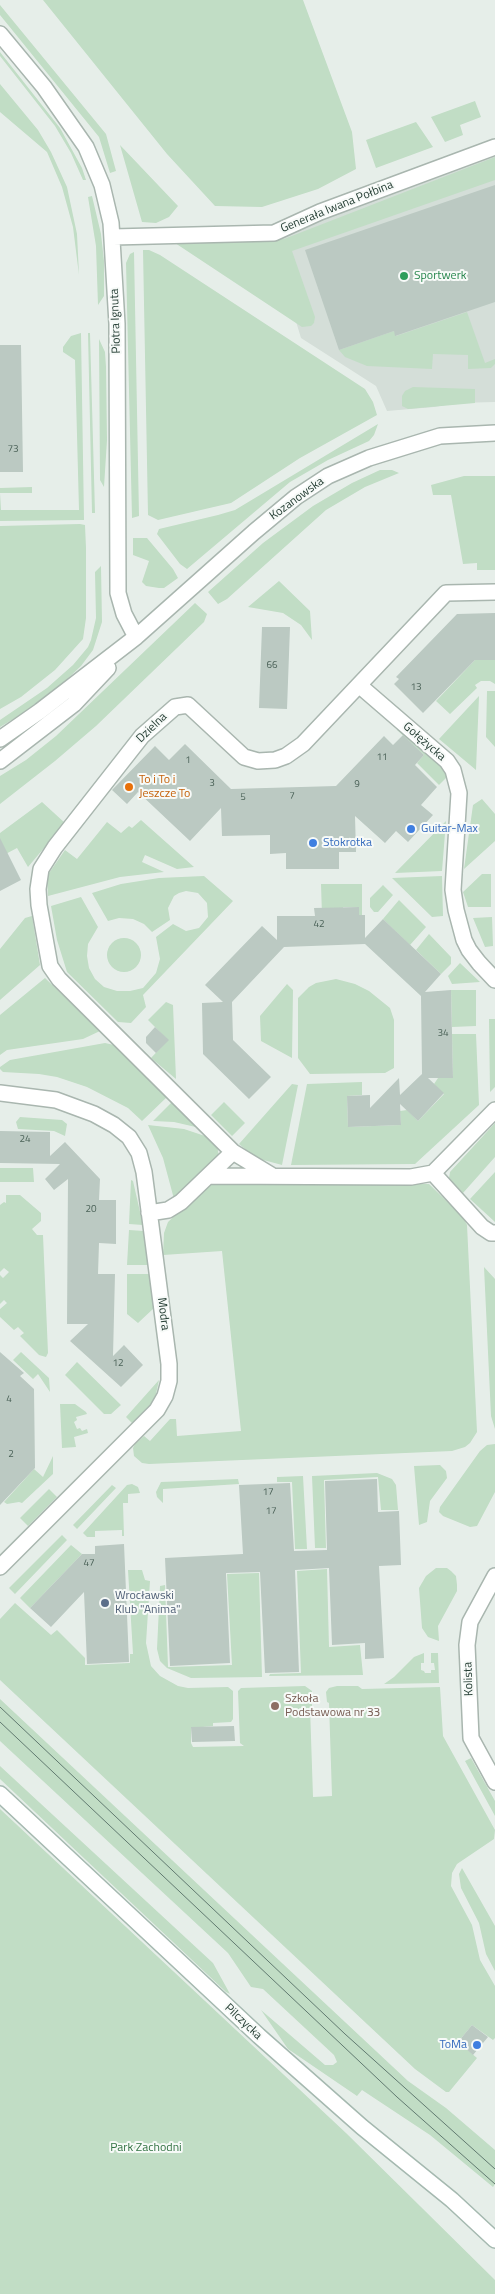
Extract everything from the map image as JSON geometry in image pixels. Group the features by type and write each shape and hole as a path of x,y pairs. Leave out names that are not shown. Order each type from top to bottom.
{"street":[{"name":"Piotra Ignuta","path":"0,34 44,87 86,147 102,185 113,237 117,324 118,593 124,614 136,637"},
{"name":"Generała Iwana Połbina","path":"113,237 274,233 320,212 495,147"},
{"name":"Kozanowska","path":"0,738 40,711 136,637 254,532 296,497 328,476 369,458 440,436 495,432"},
{"name":"Dzielna","path":"233,1152 72,994 50,966 38,889 41,869 55,848 142,736 175,707 188,705 244,757 258,761 275,760 286,756 303,744 360,686 446,593 495,592"},
{"name":"Kozanowska","path":"0,761 74,704 136,637"},
{"name":"Gołężycka","path":"360,686 447,761 453,770 459,793 453,890 456,910 469,950 479,964 495,980"},
{"name":"Modra","path":"0,1093 56,1100 94,1114 114,1125 129,1137 138,1153 144,1172 169,1364 169,1381 165,1396 157,1410 0,1567"},
{"path":"208,1176 270,1174 411,1177 433,1173 495,1110"},
{"path":"149,1213 168,1210 181,1202 233,1152 270,1174"},
{"path":"433,1173 482,1227 491,1233 495,1233"},
{"name":"Kolista","path":"495,1576 470,1622 467,1646 471,1738 495,1782"},
{"name":"Pilczycka","path":"0,1794 259,2036 362,2127 452,2200 495,2240"}],"shaded area":[{"path":"495,155 495,402 458,403 387,411 376,386 301,338 271,239"}],"green space":[{"path":"43,0 303,0 352,132 356,169 318,189 262,207 215,206 167,154"},
{"path":"0,5 106,134 116,171 110,173 99,137 0,15"},
{"path":"0,52 60,128 82,168 86,180 83,180 71,153 55,126 0,56"},
{"path":"0,84 38,130 51,152 67,187 77,234 79,275 73,227 62,187 47,152 0,112"},
{"path":"475,101 481,117 460,125 463,135 445,142 431,117"},
{"path":"416,122 433,147 376,168 366,140"},
{"path":"120,145 178,206 169,217 156,223 142,222"},
{"path":"495,157 495,180 292,251 315,317 314,323 311,326 302,327 175,243 284,239"},
{"path":"92,196 101,234 104,261 104,296 98,305 96,246 88,197"},
{"path":"143,250 149,250 160,255 365,389 373,402 377,415 300,458 231,503 158,520 148,515"},
{"path":"134,252 139,516 132,518 126,263 130,254"},
{"path":"467,312 485,363 495,359 495,364 491,368 468,369 468,355 433,354 432,369 367,366 345,357 339,350 394,331 396,336"},
{"path":"81,333 84,520 0,521 0,493 1,510 79,510 75,360 63,352 63,347 71,336"},
{"path":"88,333 90,333 95,513 92,513"},
{"path":"99,339 105,352 106,367 107,440 104,487 100,480"},
{"path":"413,387 475,389 475,403 408,409 402,406 402,396 405,391"},
{"path":"378,424 374,435 369,441 328,460 290,482 187,569 180,564 157,534 159,529 235,510"},
{"path":"380,470 392,470 399,473 365,487 326,510 227,599 218,604 208,592 263,543 313,506 352,483"},
{"path":"464,476 495,476 495,570 477,570 477,563 463,564 451,495 433,495 431,485"},
{"path":"32,487 32,493 0,493 0,488"},
{"path":"85,525 86,548 86,618 83,639 55,670 21,697 0,709 0,526"},
{"path":"133,538 147,538 173,569 178,578 164,588 146,586 142,582 149,561 133,555"},
{"path":"101,566 102,622 93,650 81,666 61,685 25,712 0,727 0,720 47,688 73,665 88,647 96,618 95,572"},
{"path":"279,581 310,611 312,640 301,625 283,613 248,607"},
{"path":"195,603 207,614 204,622 96,726 0,804 0,776 26,760 56,736"},
{"path":"475,660 495,660 495,684 490,681 481,681 475,685 477,688 450,714 436,701"},
{"path":"487,691 495,691 495,747 486,737"},
{"path":"479,696 476,770 439,739"},
{"path":"398,727 436,757 447,772 447,777 439,785 417,763 424,755 397,730"},
{"path":"482,799 495,814 495,841 464,869 473,805"},
{"path":"42,802 65,823 28,867 17,848 0,857 0,833"},
{"path":"141,820 194,867 177,869 145,855 142,862 164,872 120,877 48,896 47,876 65,850 77,859 107,822 121,833 129,826 132,828"},
{"path":"446,821 442,871 395,873"},
{"path":"482,874 491,874 491,907 468,907 463,892"},
{"path":"204,876 233,901 143,995 146,1007 131,1023 118,1022 67,972 57,940 51,906 81,897 98,927 88,944 89,968 95,979 104,987 117,991 130,991 143,988 156,973 160,959 156,937 173,924 186,931 199,928 208,917 207,903 198,893 186,891 179,893 174,896 168,908 170,920 152,932 144,924 133,919 119,918 108,921 92,893 121,884 159,878"},
{"path":"442,876 443,916 432,917 392,878"},
{"path":"321,884 362,884 362,915 359,915 359,907 343,907 343,915 322,916"},
{"path":"383,885 393,895 378,912 374,912 370,907 370,898"},
{"path":"399,900 426,927 410,945 383,919"},
{"path":"32,916 40,965 0,1000 0,949 25,918"},
{"path":"492,917 493,946 485,947 473,918"},
{"path":"429,934 451,957 451,964 441,974 416,950"},
{"path":"124,938 131,939 136,943 140,948 140,962 136,967 131,971 124,972 117,971 112,967 108,962 107,955 108,948 112,943 117,939"},
{"path":"460,963 480,982 452,984 448,976"},
{"path":"45,978 100,1031 83,1039 7,1050 0,1055 0,1015"},
{"path":"336,979 355,984 369,991 390,1008 394,1020 394,1068 385,1073 310,1074 298,1058 298,998 316,983"},
{"path":"287,984 293,990 292,1058 261,1041 260,1016"},
{"path":"451,990 476,990 476,1026 452,1027"},
{"path":"166,1002 173,1005 176,1079 151,1058 168,1040 148,1020"},
{"path":"489,1019 495,1019 495,1087 490,1092"},
{"path":"452,1034 476,1034 479,1105 415,1164 291,1165 307,1084 362,1082 362,1095 347,1096 348,1127 401,1125 400,1111 407,1110 418,1121 444,1094 434,1084 438,1078 453,1078"},
{"path":"105,1043 114,1045 167,1097 142,1121 128,1108 87,1087 57,1077 3,1072 0,1069 10,1060"},
{"path":"292,1084 298,1085 282,1165 256,1158 239,1144"},
{"path":"172,1102 200,1128 174,1122 153,1121"},
{"path":"224,1102 245,1123 232,1136 211,1115"},
{"path":"20,1117 62,1120 67,1124 65,1136 54,1131 18,1129 16,1122"},
{"path":"495,1123 495,1157 463,1193 449,1178 450,1172"},
{"path":"148,1125 184,1129 208,1137 217,1145 219,1157 174,1199 163,1158"},
{"path":"0,1168 33,1168 34,1182 0,1182"},
{"path":"495,1172 495,1222 470,1199"},
{"path":"131,1180 133,1181 143,1225 129,1224"},
{"path":"231,1180 429,1184 463,1217 467,1225 477,1432 470,1443 465,1447 452,1451 149,1464 142,1463 134,1456 133,1448 135,1444 144,1436 150,1441 170,1419 176,1419 177,1436 241,1431 222,1251 163,1255 164,1233 168,1222 208,1184"},
{"path":"6,1195 20,1195 41,1213 41,1221 32,1229 37,1235 43,1235 48,1353 46,1357 39,1355 20,1336 24,1333 18,1327 14,1330 0,1317 0,1309 7,1303 4,1300 0,1304 0,1275 3,1278 9,1272 4,1268 0,1272 0,1205 4,1202 6,1203"},
{"path":"129,1230 144,1231 148,1265 127,1265"},
{"path":"484,1267 495,1279 495,1429 491,1416"},
{"path":"127,1274 149,1274 154,1308 138,1323 127,1314"},
{"path":"21,1352 49,1378 50,1392 38,1374 33,1379 13,1360"},
{"path":"77,1362 121,1405 111,1414 104,1414 65,1375"},
{"path":"159,1380 156,1394 151,1404 146,1412 133,1424 126,1417"},
{"path":"60,1404 75,1404 87,1414 76,1417 77,1420 74,1422 77,1429 80,1428 82,1431 87,1429 88,1433 74,1437 76,1447 62,1448"},
{"path":"495,1444 495,1492 477,1526 470,1527 443,1516 439,1512 440,1507 480,1451 487,1445"},
{"path":"53,1456 53,1474 22,1503 7,1504 4,1502 34,1469 43,1477"},
{"path":"440,1465 446,1471 447,1478 430,1501 427,1522 419,1525 414,1466"},
{"path":"377,1473 392,1479 396,1485 398,1510 381,1510 378,1477 324,1480 326,1548 315,1548 312,1476"},
{"path":"303,1476 307,1549 295,1549 292,1482 277,1482 277,1477"},
{"path":"238,1479 239,1484 163,1489 163,1503 157,1497 156,1492 161,1482"},
{"path":"132,1484 138,1487 140,1493 128,1494 128,1503 123,1503 124,1536 122,1536 122,1530 95,1531 95,1537 87,1537 83,1533 127,1485"},
{"path":"112,1485 116,1488 77,1529 73,1525"},
{"path":"49,1489 57,1497 28,1526 20,1518"},
{"path":"62,1535 67,1540 15,1594 9,1588"},
{"path":"71,1545 82,1554 30,1608 20,1598"},
{"path":"436,1568 447,1568 451,1571 456,1576 457,1585 457,1591 438,1626 439,1641 428,1637 422,1628 419,1588 426,1576"},
{"path":"327,1569 329,1647 360,1645 363,1675 269,1676 270,1674 301,1673 297,1571"},
{"name":"Szkoła Podstawowa nr 33","path":"128,1570 142,1570 145,1580 150,1581 146,1643 151,1666 160,1676 178,1686 188,1688 228,1687 233,1691 233,1719 231,1722 213,1723 213,1726 191,1728 191,1743 193,1747 244,1746 240,1743 238,1691 241,1688 305,1686 312,1691 312,1707 310,1707 313,1797 332,1796 329,1703 327,1702 326,1692 329,1688 337,1686 358,1686 362,1689 440,1687 443,1736 495,1830 494,1839 457,1864 452,1873 451,1886 472,1925 480,1960 495,1986 495,2038 493,2040 472,2025 458,2042 477,2058 449,2092 446,2092 415,2069 0,1680 0,1619 15,1603 51,1635 57,1630 85,1658 85,1665 130,1663 130,1654 133,1654"},
{"path":"259,1573 262,1677 191,1678 167,1668 160,1661 157,1649 160,1586 165,1585 168,1667 232,1665 227,1574"},
{"path":"424,1653 424,1663 421,1663 421,1670 425,1673 431,1673 431,1670 435,1670 434,1663 431,1663 431,1653 438,1653 439,1683 384,1684 414,1657"},
{"path":"0,1699 408,2081 446,2108 495,2150 495,2184 493,2187 430,2135 362,2090 357,2096 288,2049 261,2010 325,2065 333,2065 337,2062 334,2055 263,1989 251,1987 228,1953 0,1741"},
{"path":"471,1758 495,1801 495,1816 465,1761"},
{"path":"0,1766 213,1963 230,1994 0,1779"},
{"name":"Park Zachodni","path":"0,1809 346,2133 495,2280 495,2294 0,2294"},
{"path":"462,1868 495,1926 495,1971 486,1954 479,1923 461,1888 459,1874"}],"building":[{"name":"Sportwerk","path":"495,185 495,302 395,336 394,331 339,350 305,250"},
{"path":"0,345 21,345 23,472 0,472"},
{"path":"495,613 495,660 475,660 423,713 394,684 399,679 396,677 457,614"},
{"path":"262,627 290,627 287,709 259,708"},
{"path":"403,735 424,755 415,765 437,787 421,805 433,815 408,842 396,831 385,843 355,816 356,852 339,852 339,869 286,869 286,853 270,854 270,835 222,836 221,808 190,841 138,792 127,804 112,790 155,746 169,760 185,744 231,789 336,786 384,736 393,745"},
{"path":"0,838 21,880 0,891"},
{"path":"359,907 359,915 365,915 365,938 383,919 441,974 425,992 451,990 453,1078 428,1078 444,1093 418,1121 400,1104 401,1125 348,1127 347,1096 370,1095 370,1108 399,1078 400,1095 422,1074 421,996 365,944 284,947 232,1002 233,1040 271,1077 249,1099 203,1054 202,1003 223,1002 205,985 262,926 277,940 277,916 315,916 314,908"},
{"path":"155,1027 169,1040 156,1053 146,1043 146,1037"},
{"path":"0,1131 50,1132 50,1156 65,1142 100,1179 99,1200 116,1200 116,1244 99,1243 98,1274 115,1274 113,1356 124,1345 143,1365 121,1387 70,1341 88,1324 67,1324 68,1179 54,1190 45,1179 60,1164 0,1163"},
{"path":"0,1352 24,1373 20,1376 34,1389 35,1468 0,1505"},
{"path":"377,1479 378,1512 399,1511 401,1565 379,1566 384,1658 365,1659 365,1643 332,1645 329,1568 295,1570 299,1672 265,1673 260,1572 226,1573 230,1663 170,1666 165,1558 243,1554 239,1485 290,1483 294,1551 327,1550 325,1481"},
{"name":"Wrocławski Klub \"Anima\"","path":"124,1544 129,1662 87,1664 84,1592 51,1627 30,1608 82,1554 95,1554 95,1546"},
{"path":"234,1726 235,1741 192,1742 191,1727"},
{"path":"472,2025 488,2037 473,2055 458,2042"}],"tram line":[{"path":"0,1707 345,2034 495,2169"},
{"path":"0,1722 397,2097 495,2184"}],"place":[{"name":"Sportwerk","path":"404,276"},
{"name":"To i To i Jeszcze To","path":"129,787"},
{"name":"Guitar-Max","path":"411,829"},
{"name":"Stokrotka","path":"313,843"},
{"name":"Wrocławski Klub \"Anima\"","path":"105,1603"},
{"name":"Szkoła Podstawowa nr 33","path":"275,1706"},
{"name":"ToMa","path":"477,2045"}]}
